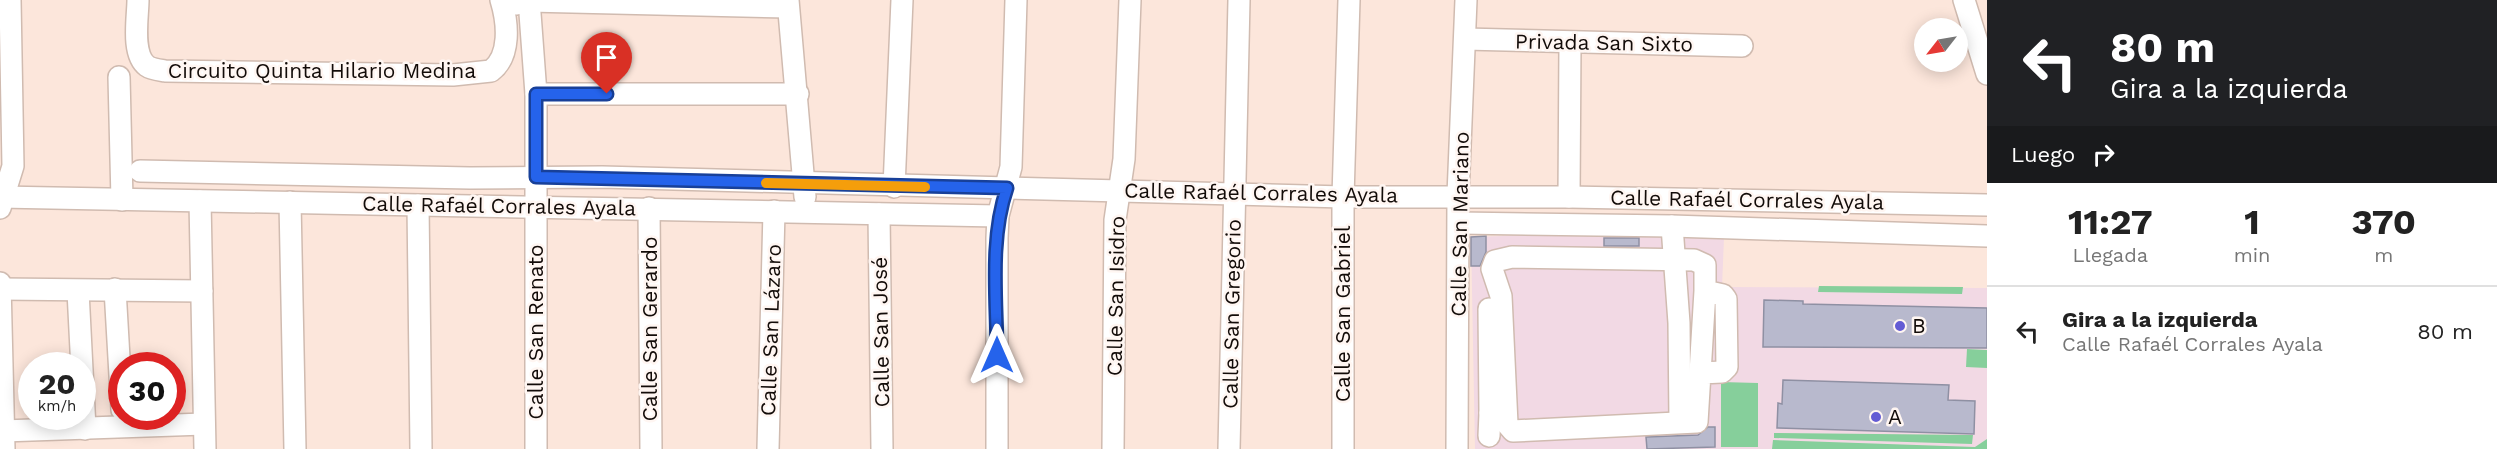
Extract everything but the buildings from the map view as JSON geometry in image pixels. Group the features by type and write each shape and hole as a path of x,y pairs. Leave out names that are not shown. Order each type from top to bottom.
{"street":[{"path":"1,201 10,181 14,145 10,0"},
{"name":"Circuito Quinta Hilario Medina","path":"138,0 138,50 141,58 146,65 165,71 483,74 491,71 504,58 506,37 502,2 788,3"},
{"path":"894,187 902,0"},
{"path":"997,449 998,216 1007,188 1012,154 1016,0"},
{"name":"Calle San Isidro","path":"1113,449 1115,220 1121,190 1130,0"},
{"name":"Calle San Gregorio","path":"1229,449 1239,0"},
{"name":"Calle San Gabriel","path":"1343,449 1343,196 1349,0"},
{"name":"Calle San Mariano","path":"1457,449 1458,195 1466,0"},
{"path":"1964,0 1987,74"},
{"name":"Calle San Renato","path":"530,1 536,94 536,449"},
{"path":"788,3 798,94 805,211"},
{"path":"506,37 532,36"},
{"name":"Privada San Sixto","path":"1465,39 1742,46"},
{"path":"1569,197 1570,43"},
{"path":"119,77 122,200"},
{"path":"536,94 798,94"},
{"name":"Calle Rafaél Corrales Ayala","path":"140,171 536,177 1343,196 1458,195 1987,205"},
{"name":"Calle Rafaél Corrales Ayala","path":"1,201 290,202 998,216"},
{"path":"200,201 204,449"},
{"path":"290,202 295,449"},
{"path":"418,205 421,449"},
{"name":"Calle San Gerardo","path":"649,208 651,449"},
{"name":"Calle San Lázaro","path":"768,449 774,211"},
{"name":"Calle San José","path":"879,214 882,449"},
{"name":"Calle Rafaél Corrales Ayala","path":"1459,223 1672,226 1987,236"},
{"path":"1645,226 1646,259"},
{"path":"1672,226 1679,334 1680,422"},
{"path":"1489,436 1498,413 1495,261 1512,257 1674,259 1694,260 1705,265 1698,419 1518,432 1509,428 1498,413"},
{"path":"0,283 3,440 78,430"},
{"path":"0,289 202,291"},
{"path":"115,289 118,352"},
{"path":"78,291 82,352"},
{"path":"82,346 117,344"},
{"path":"186,423 204,424"}],"shaded area":[{"path":"1599,233 1724,238 1722,287 1987,288 1987,449 1475,449 1471,237"}],"green space":[{"path":"1819,286 1963,287 1962,294 1818,292"},
{"path":"1967,349 1987,350 1987,368 1966,367"},
{"path":"1721,382 1758,383 1758,447 1721,447"},
{"path":"1774,433 1973,435 1972,444 1774,438"},
{"path":"1987,439 1987,449 1772,449 1773,440 1975,447"}],"slow traffic":[{"path":"766,183 925,187"}],"place":[{"name":"B","path":"1900,326"},
{"name":"A","path":"1876,417"}],"route":[{"path":"607,94 536,94 536,177 1007,188 998,216 997,355"}]}
